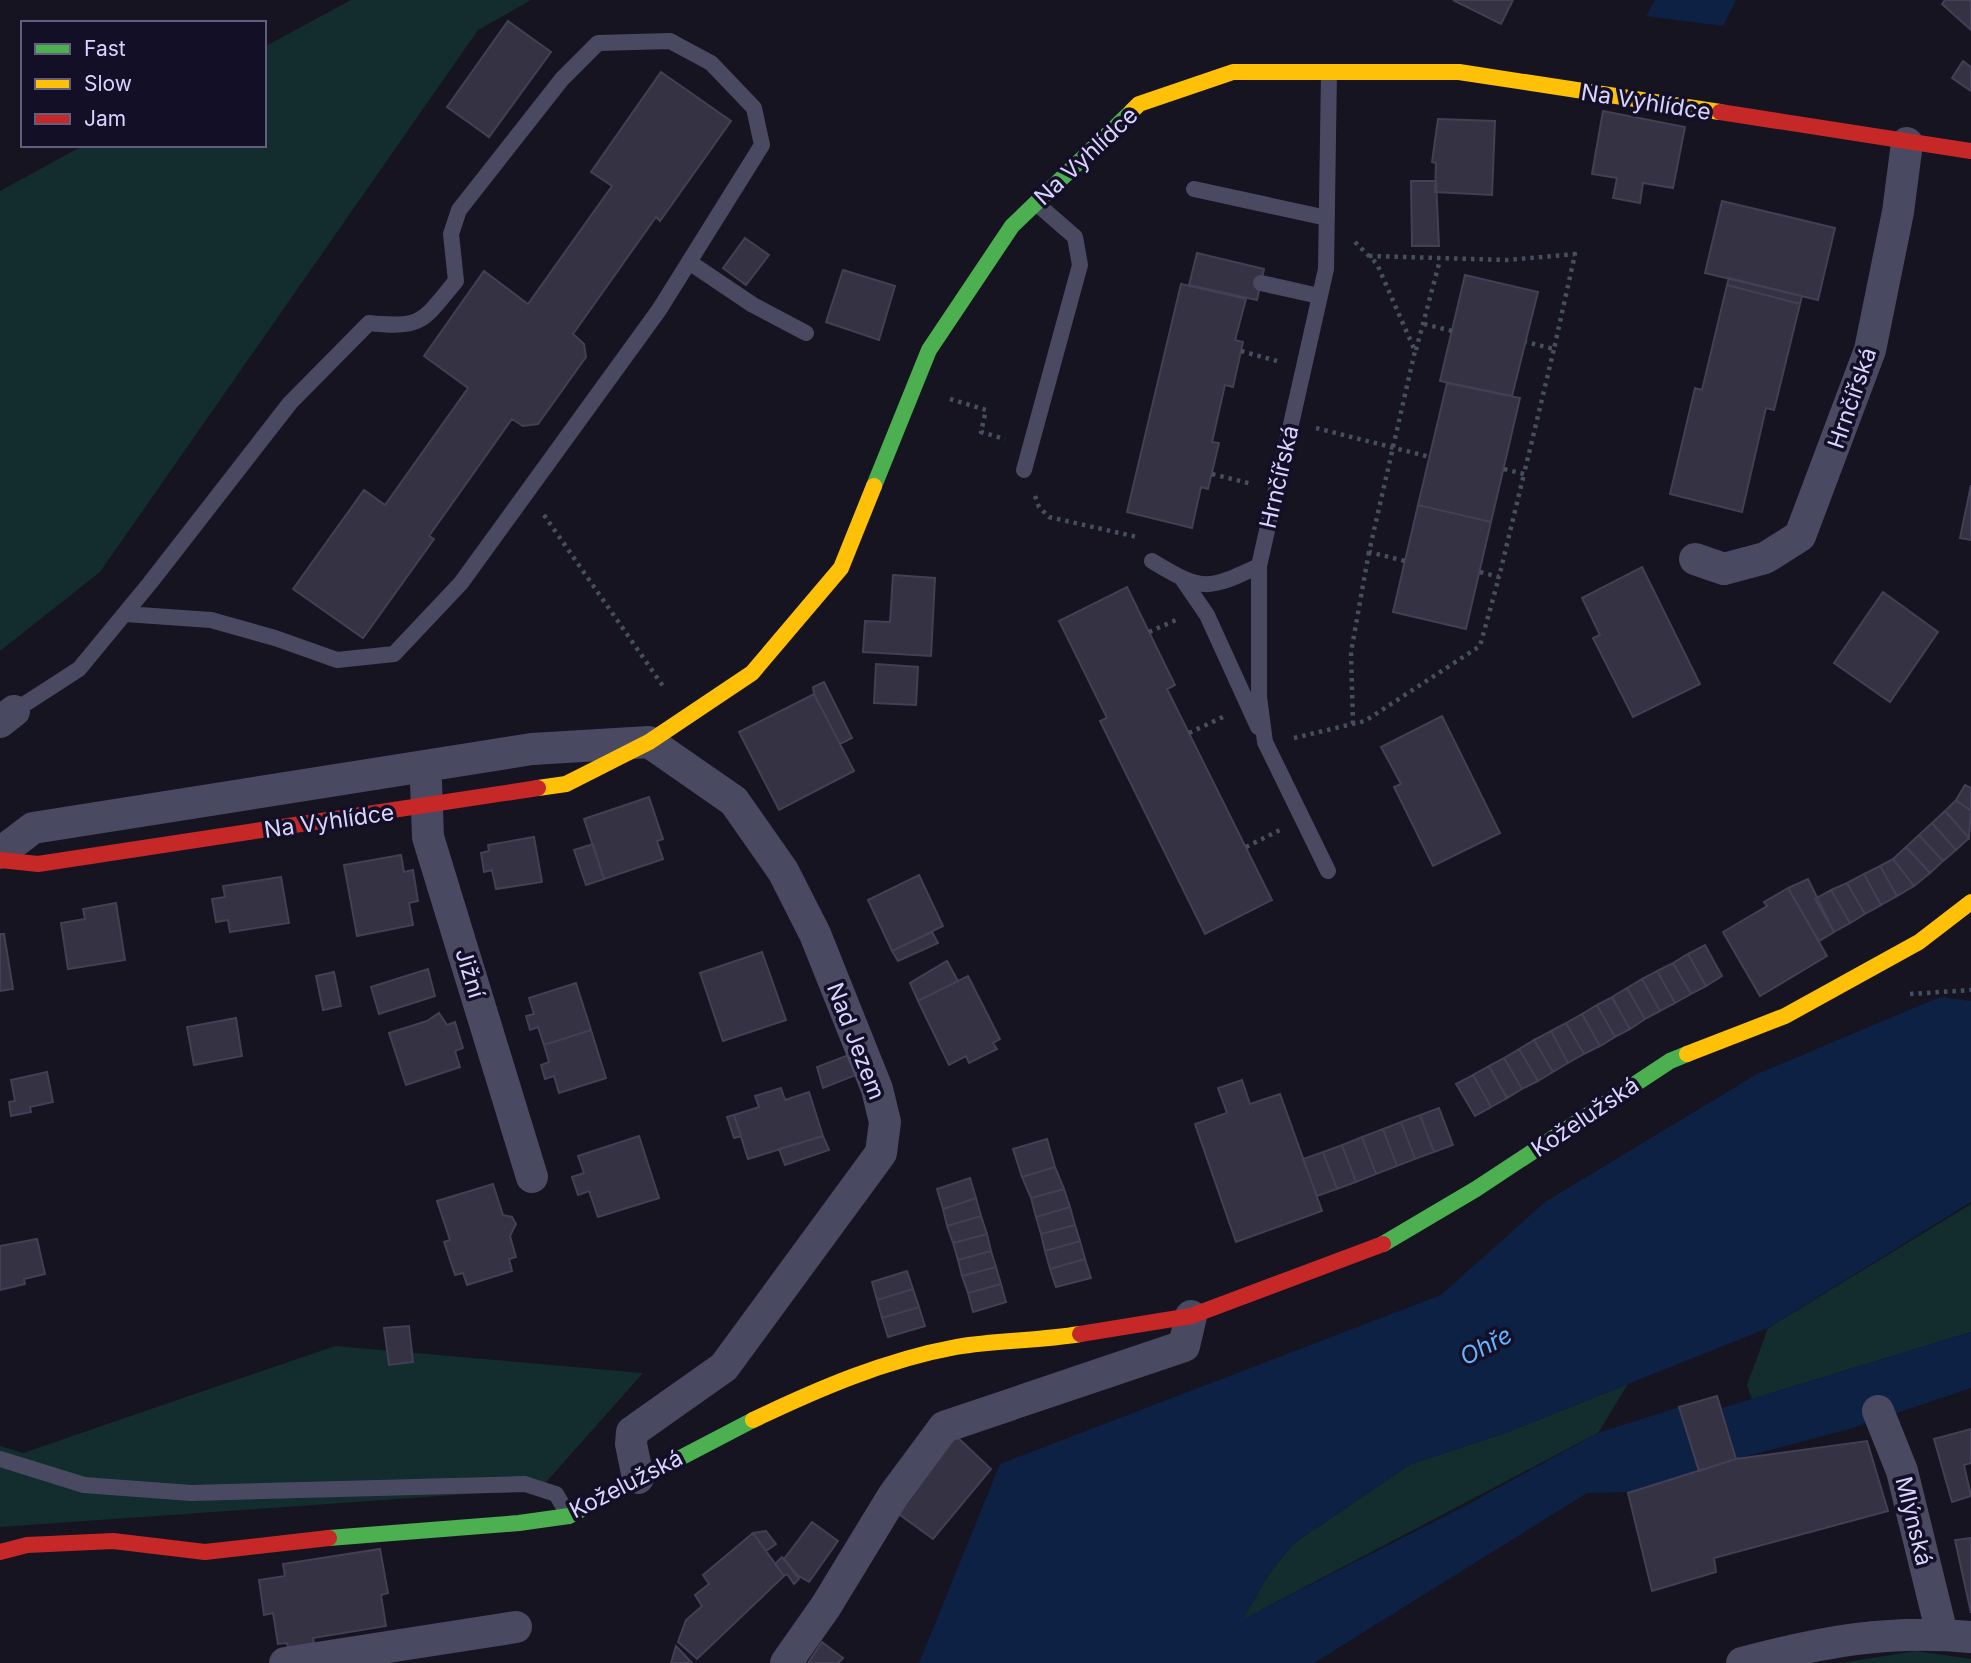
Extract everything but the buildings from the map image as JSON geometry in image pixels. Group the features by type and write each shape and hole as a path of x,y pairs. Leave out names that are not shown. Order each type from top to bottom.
{"street":[{"name":"Na Vyhlídce","path":"0,860 38,864 566,784 649,742 752,673 841,569 929,350 1012,226 1139,104 1233,72 1459,72 1971,151"},
{"name":"Hrnčířská","path":"1695,559 1724,569 1765,558 1800,536 1870,350 1898,212 1907,143"},
{"name":"Na Vyhlídce","path":"0,853 33,828 532,749 649,742"},
{"name":"Nad Jezem","path":"638,1478 631,1444 632,1432 724,1367 881,1153 885,1122 877,1089 815,934 783,871 734,801 649,742"},
{"name":"Jižní","path":"427,767 428,837 532,1177"},
{"name":"Koželužská","path":"0,1552 27,1545 113,1541 205,1552 344,1536 519,1524 569,1516 638,1478 820,1388 887,1364 956,1347 1074,1335 1191,1316 1392,1240 1476,1189 1670,1061 1785,1016 1919,942 1971,902"},
{"path":"786,1663 826,1606 893,1496 944,1427 1184,1346 1191,1316"},
{"name":"Mlýnská","path":"1878,1411 1902,1471 1956,1635"},
{"path":"285,1663 516,1627"},
{"path":"1742,1663 1805,1646 1916,1632 1956,1635"}],"lane":[{"path":"7,716 79,669 290,403 369,323 403,327 425,318 456,281 451,234 459,210 562,79 598,43 670,41 711,63 754,108 762,145 659,310 461,583 394,654 337,660 275,638 211,620 125,614"},
{"name":"Hrnčířská","path":"1328,871 1266,744 1259,697 1259,566 1326,269 1329,72"},
{"path":"1194,189 1326,218"},
{"path":"1024,470 1080,265 1075,237 1036,203"},
{"path":"689,262 753,305 806,333"},
{"path":"1261,283 1320,296"},
{"path":"1152,561 1184,580 1216,586 1259,566"},
{"path":"1184,580 1207,615 1266,744"},
{"path":"0,1459 84,1485 191,1493 525,1484 556,1494 569,1516"}],"path":[{"path":"1326,218 1352,221 1356,245 1377,264 1415,351"},
{"path":"1266,744 1365,721 1480,646 1524,474 1575,254 1507,260 1368,256"},
{"path":"1353,724 1351,653 1369,552 1415,351 1440,260"},
{"path":"1424,324 1452,331"},
{"path":"1526,342 1553,349"},
{"path":"1241,351 1304,368"},
{"path":"913,388 986,410 981,432 1009,441 1003,457 1007,463 1031,472 1039,507 1049,517 1147,539"},
{"path":"1292,421 1430,457"},
{"path":"1504,469 1524,474"},
{"path":"1212,474 1276,490"},
{"path":"533,483 536,505 685,718"},
{"path":"1369,552 1405,561"},
{"path":"1479,572 1499,577"},
{"path":"1189,733 1248,705"},
{"path":"1246,847 1303,820"}],"green space":[{"path":"351,0 531,0 478,30 100,572 0,651 0,191 80,147 266,147 266,46"},
{"path":"1971,1204 1971,1332 1752,1399 1747,1385 1768,1328"},
{"path":"335,1346 643,1373 540,1489 0,1527 0,1446 23,1453"},
{"path":"1628,1384 1598,1433 1242,1620 1269,1574 1294,1543 1411,1464 1505,1433"},
{"path":"1916,1651 1971,1659 1971,1663 1841,1663"}],"water":[{"path":"1655,0 1736,0 1723,26 1646,16"},
{"name":"Ohře","path":"1940,997 1971,1001 1971,1202 1768,1328 1505,1433 1411,1464 1294,1543 1269,1574 1243,1619 1463,1507 1598,1433 1679,1407 1699,1471 1631,1492 1587,1493 1314,1663 919,1663 1000,1464 1441,1295 1545,1202 1757,1074"},
{"path":"1971,1332 1971,1388 1846,1430 1736,1459 1722,1408"}],"traffic: fast":[{"path":"874,486 929,350 1012,226 1132,111"},
{"path":"1383,1244 1476,1189 1670,1061 1687,1054"},
{"path":"329,1538 519,1523 569,1516 753,1420"}],"traffic: slow":[{"path":"1132,111 1139,104 1233,72 1459,72 1720,112"},
{"path":"538,788 566,784 649,742 752,673 841,568 874,486"},
{"path":"1687,1054 1785,1016 1919,942 1971,902"},
{"path":"753,1420 802,1397 903,1360 956,1347 1080,1334"}],"traffic: jam":[{"path":"1720,112 1971,151"},
{"path":"0,860 38,864 538,788"},
{"path":"1080,1334 1191,1316 1383,1244"},
{"path":"0,1552 27,1545 113,1541 205,1552 329,1538"}]}
